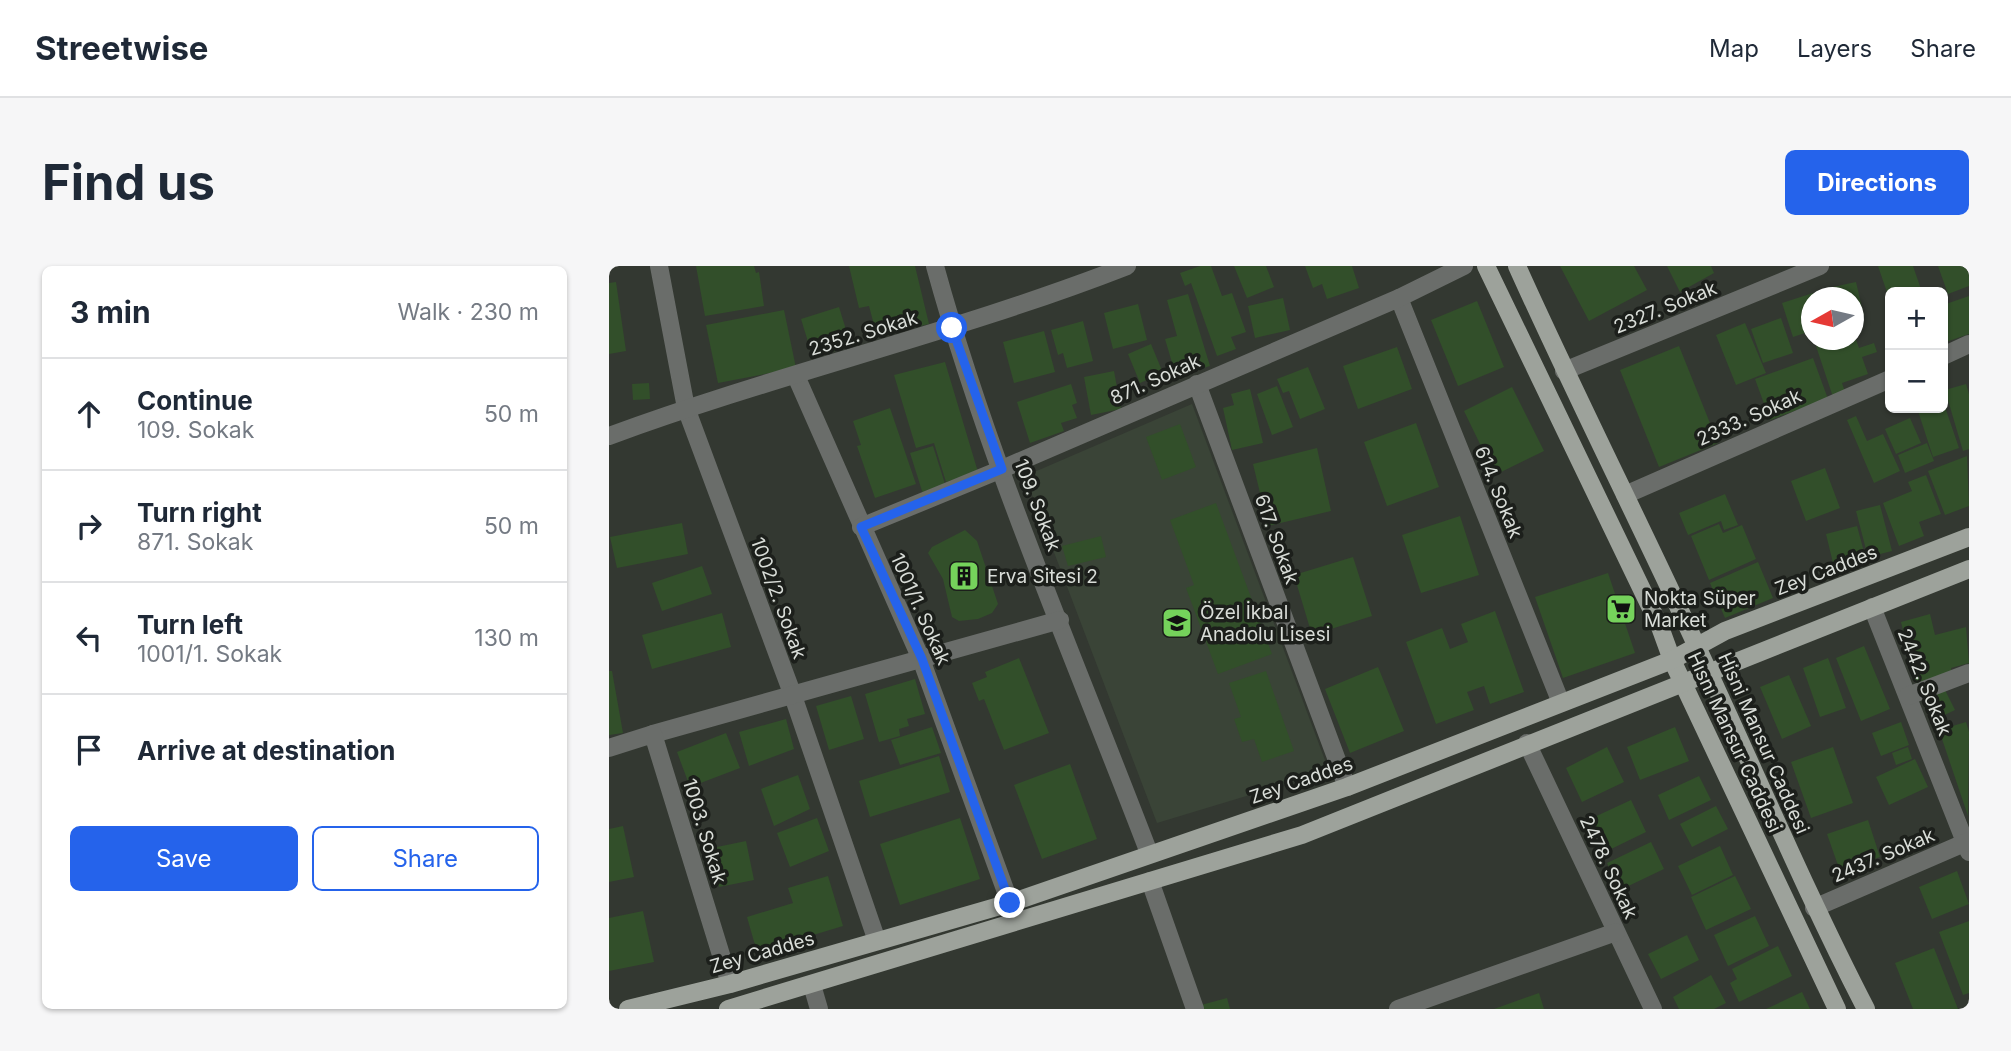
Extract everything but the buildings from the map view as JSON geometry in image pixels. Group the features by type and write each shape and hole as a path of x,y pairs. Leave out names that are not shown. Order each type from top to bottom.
{"main road":[{"name":"Hısnı Mansur Caddesi","path":"1486,266 1660,627 1672,660 1837,1009"},
{"name":"Hisni Mansur Caddesi","path":"1517,266 1564,371 1698,648 1814,908 1866,1009"},
{"name":"Zey Caddes","path":"628,1009 730,984 1010,903 1347,787 1672,660 1725,631 1969,537"},
{"path":"728,1009 1303,835 1527,743 1969,569"}],"street":[{"name":"1002/2. Sokak","path":"659,266 685,408 792,693 877,941"},
{"name":"109. Sokak","path":"935,266 952,328 1002,469 1149,853"},
{"name":"2352. Sokak","path":"609,436 685,408 952,328 1127,266"},
{"name":"871. Sokak","path":"861,527 1399,298 1464,266"},
{"name":"2327. Sokak","path":"1564,371 1821,266"},
{"name":"614. Sokak","path":"1399,298 1561,703"},
{"path":"1948,354 1969,344"},
{"name":"1001/1. Sokak","path":"796,376 922,659 1010,903"},
{"name":"2333. Sokak","path":"1625,495 1885,381"},
{"name":"617. Sokak","path":"1197,384 1347,787"},
{"name":"2442. Sokak","path":"1872,607 1968,845"},
{"path":"609,748 792,693 1060,620"},
{"path":"1908,696 1969,673"},
{"name":"1003. Sokak","path":"653,734 730,984"},
{"name":"2478. Sokak","path":"1527,743 1653,1009"},
{"name":"2437. Sokak","path":"1814,908 1968,845"},
{"path":"1150,881 1195,1009"},
{"path":"1398,1009 1616,932"},
{"path":"812,985 820,1009"}],"shaded area":[{"name":"Özel İkbal Anadolu Lisesi","path":"1192,404 1329,771 1157,823 1025,476"}],"place":[{"name":"Erva Sitesi 2","path":"964,576"},
{"name":"Nokta Süper Market","path":"1621,609"},
{"name":"Özel İkbal Anadolu Lisesi","path":"1177,623"}],"route":[{"path":"952,328 1002,469 861,527 922,659 1010,903"}]}
